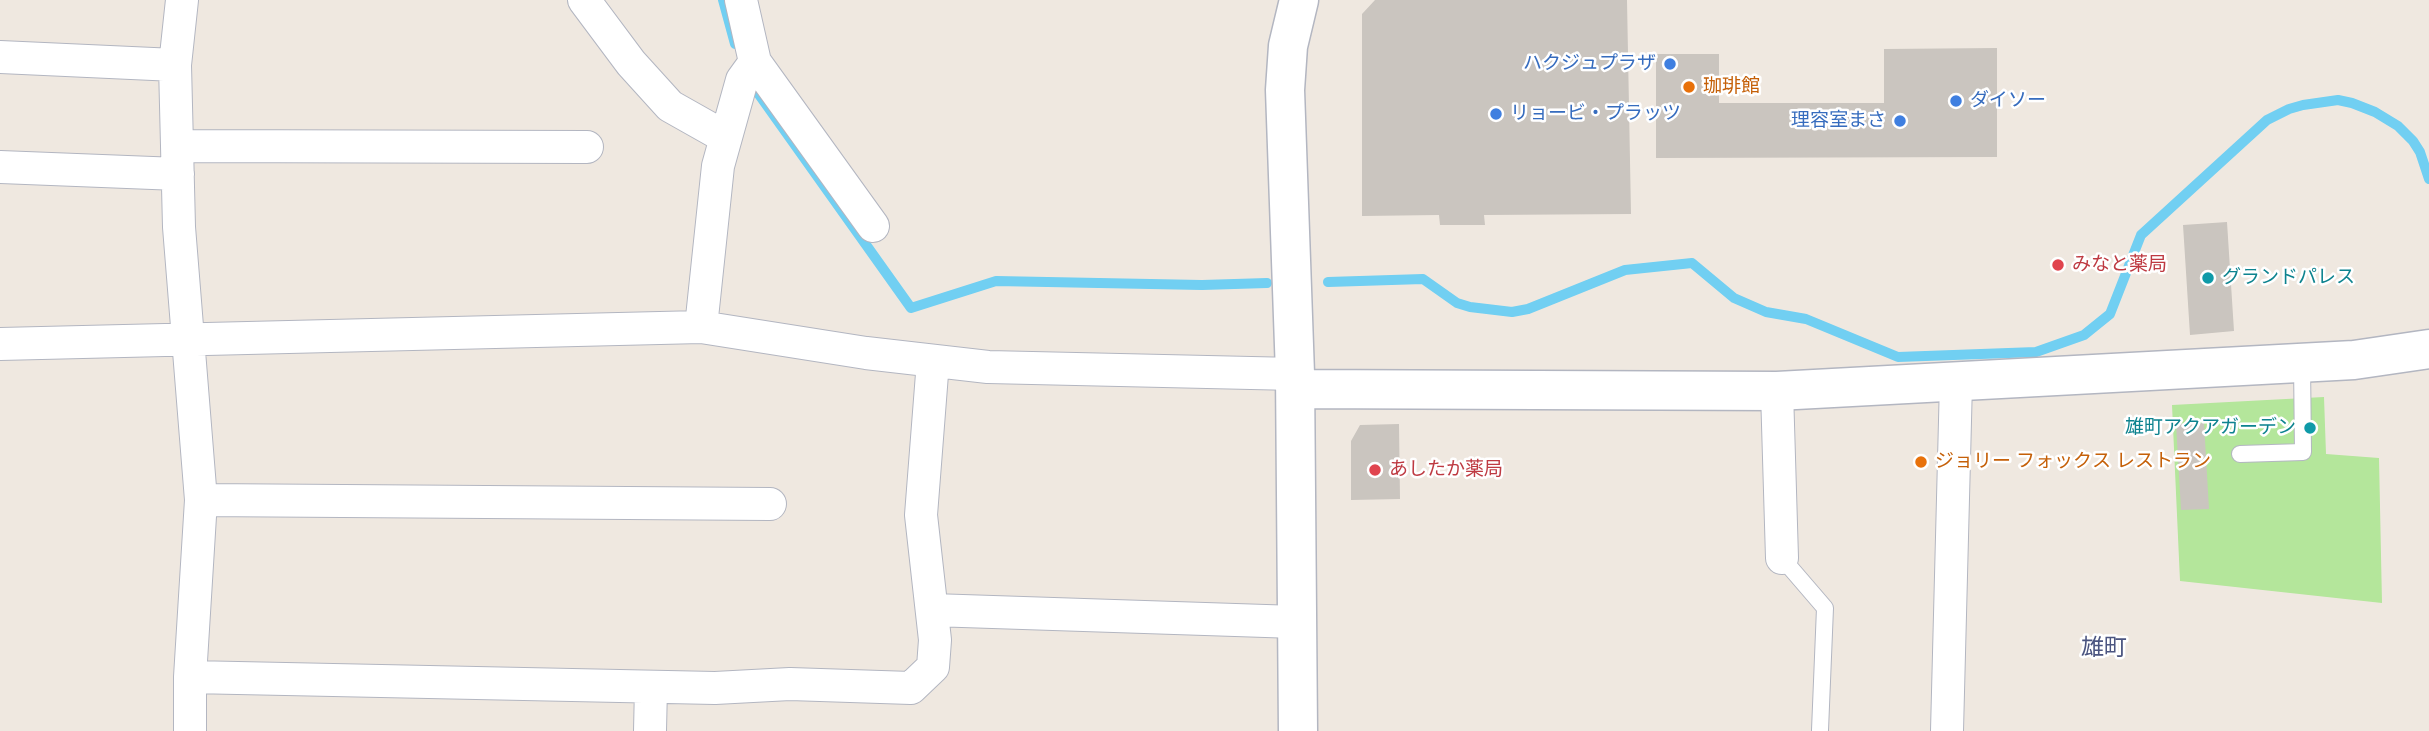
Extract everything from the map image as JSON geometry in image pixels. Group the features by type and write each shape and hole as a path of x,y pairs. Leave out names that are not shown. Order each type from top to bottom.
{"street":[{"path":"182,0 175,65 178,227 201,500 190,677 190,731"},
{"path":"584,0 631,63 670,106 726,137"},
{"path":"701,327 718,166 749,70 741,0"},
{"path":"1298,731 1295,382 1284,90 1289,46 1299,0"},
{"path":"0,57 175,65"},
{"path":"749,70 873,226"},
{"path":"0,167 587,147"},
{"path":"0,344 701,327 988,367 1295,382 1777,391 2354,360 2429,349"},
{"path":"190,677 715,688 790,684 911,688 933,667 935,640 921,515 933,361"},
{"path":"1947,731 1956,382"},
{"path":"1777,391 1782,558"},
{"path":"201,500 770,503"},
{"path":"932,610 1296,622"},
{"path":"650,731 651,687"}],"lane":[{"path":"2240,454 2303,452 2302,363"},
{"path":"1782,558 1825,608 1820,730"}],"green space":[{"name":"雄町アクアガーデン","path":"2324,397 2326,454 2379,458 2382,603 2180,581 2172,405"}],"building":[{"name":"リョービ・プラッツ","path":"1375,0 1627,0 1631,214 1484,215 1485,225 1440,225 1439,215 1362,216 1362,14"},
{"path":"1997,48 1997,157 1656,158 1656,54 1719,54 1719,103 1884,103 1884,49"},
{"name":"グランドパレス","path":"2227,222 2234,331 2190,335 2183,225"},
{"path":"2204,423 2209,509 2181,510 2176,424"},
{"name":"あしたか薬局","path":"1399,424 1400,499 1351,500 1351,441 1360,425"}],"waterway":[{"path":"723,0 735,44"},
{"path":"748,79 911,308 996,281 1202,285 1267,283"},
{"path":"1328,282 1423,279 1457,303 1512,312 1528,309 1625,270 1692,263 1734,298 1766,312 1806,319 1898,357 2036,352 2084,335 2110,314 2141,235 2267,120 2289,109 2338,100 2375,112 2398,126 2413,141 2420,152 2429,179"}],"place":[{"name":"ハクジュプラザ","path":"1670,64"},
{"name":"珈琲館","path":"1689,87"},
{"name":"ダイソー","path":"1956,101"},
{"name":"リョービ・プラッツ","path":"1496,114"},
{"name":"理容室まさ","path":"1900,121"},
{"name":"みなと薬局","path":"2058,265"},
{"name":"グランドパレス","path":"2208,278"},
{"name":"雄町アクアガーデン","path":"2310,428"},
{"name":"ジョリー フォックス レストラン","path":"1921,462"},
{"name":"あしたか薬局","path":"1375,470"}],"district":[{"name":"雄町","path":"2104,649"}]}
